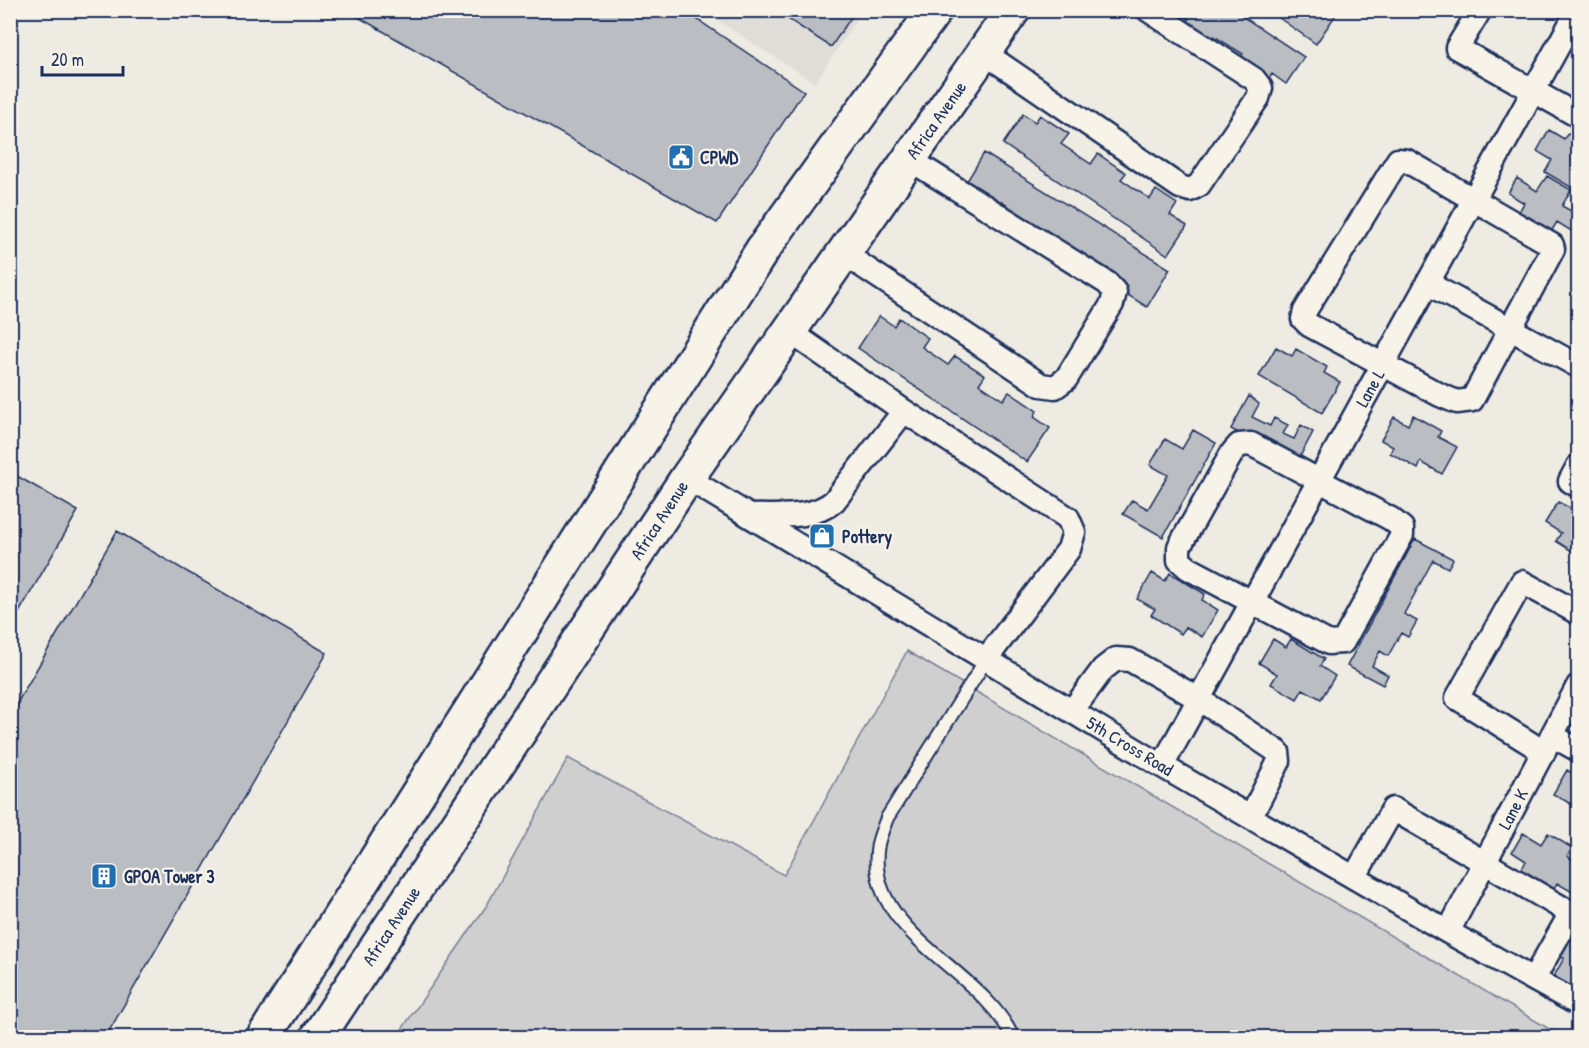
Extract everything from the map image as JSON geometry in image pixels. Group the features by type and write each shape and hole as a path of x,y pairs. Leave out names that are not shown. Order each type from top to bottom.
{"main road":[{"path":"263,1038 763,249 935,10"},
{"name":"Africa Avenue","path":"317,1038 687,478 1013,10"}],"street":[{"path":"983,52 1180,188 1190,190 1199,185 1258,98 1261,88 1254,79 1148,10"},
{"path":"1480,10 1457,48 1578,116"},
{"name":"Lane L","path":"1162,766 1578,10"},
{"path":"843,253 1041,385 1055,387 1066,379 1112,304 1115,292 1107,283 909,159"},
{"path":"1398,160 1407,161 1552,245 1553,249 1510,328 1472,400 1457,402 1309,326 1303,319 1305,310 1398,160"},
{"path":"1428,283 1578,366"},
{"path":"789,331 904,411 1068,518 1074,532 1069,549 987,658"},
{"path":"750,516 810,513 823,510 834,501 904,411"},
{"path":"1251,444 1319,481 1391,519 1402,528 1402,535 1343,642 1329,643 1188,568 1179,560 1179,548 1232,453 1239,445 1251,444"},
{"path":"1578,466 1570,481 1578,486"},
{"name":"5th Cross Road","path":"687,478 1162,766 1448,932 1578,1004"},
{"path":"1578,613 1522,582 1457,698 1548,744 1578,750"},
{"path":"1072,711 1103,669 1116,659 1130,660 1199,699 1278,752 1279,761 1251,816"},
{"name":"Lane K","path":"1448,932 1578,687"},
{"path":"1355,876 1394,809 1486,861 1571,913 1534,978"}],"lane":[{"path":"987,658 887,818 878,844 877,869 885,901 900,920 992,1003 1013,1038"}],"shaded area":[{"path":"703,11 862,11 815,83"},
{"path":"907,651 1563,1037 396,1038 487,905 568,758 784,875"}],"building":[{"name":"CPWD","path":"346,10 683,10 804,91 717,223"},
{"path":"785,10 856,10 831,47 782,15"},
{"path":"1177,10 1233,10 1304,57 1286,84 1272,74 1267,82 1237,63 1243,54 1214,36 1209,44 1183,27 1189,19"},
{"path":"1268,10 1327,10 1335,16 1316,44"},
{"path":"1023,114 1035,122 1040,115 1069,134 1061,144 1091,164 1098,154 1126,173 1121,179 1150,199 1156,190 1177,204 1170,215 1187,226 1168,255 1003,144"},
{"path":"1549,130 1564,139 1568,133 1578,139 1578,181 1574,189 1545,172 1552,160 1537,151"},
{"path":"984,153 1170,269 1147,307 961,191"},
{"path":"1547,176 1571,190 1562,206 1578,215 1578,222 1573,232 1557,222 1549,235 1517,215 1524,203 1508,193 1517,178 1537,191"},
{"path":"879,316 894,326 899,318 928,338 922,347 948,365 955,356 985,375 979,384 1003,400 1009,392 1037,411 1034,417 1050,428 1027,462 858,348"},
{"path":"1276,347 1292,356 1296,349 1327,367 1324,373 1340,382 1322,413 1259,376"},
{"path":"1249,396 1259,404 1252,417 1270,426 1274,418 1288,425 1283,434 1294,439 1301,425 1313,432 1296,464 1231,429"},
{"path":"1413,415 1441,431 1438,437 1457,447 1442,474 1421,462 1418,469 1390,453 1393,447 1381,440 1394,417 1408,425"},
{"path":"1193,430 1216,443 1163,537 1123,514 1132,500 1148,509 1168,475 1150,465 1165,439 1182,449"},
{"path":"10,472 78,511 10,628"},
{"path":"1558,502 1572,509 1576,503 1578,505 1578,555 1556,541 1561,533 1545,523"},
{"name":"GPOA Tower 3","path":"117,531 327,653 105,1038 10,1038 10,715"},
{"path":"1415,539 1453,559 1448,568 1433,560 1404,614 1417,621 1408,637 1401,633 1388,656 1380,651 1372,666 1388,675 1383,685 1347,666"},
{"path":"1152,573 1165,581 1170,573 1205,594 1202,600 1218,610 1202,637 1186,627 1181,634 1151,615 1155,609 1137,599"},
{"path":"1273,639 1286,647 1291,639 1324,659 1320,666 1335,676 1321,699 1303,689 1297,699 1271,684 1277,674 1259,663"},
{"path":"1567,770 1578,777 1578,808 1553,794"},
{"path":"1523,833 1541,844 1548,833 1572,848 1567,856 1578,863 1578,886 1574,893 1557,883 1552,892 1520,872 1526,861 1512,852"},
{"path":"1569,925 1578,930 1578,994 1552,980 1564,958 1554,953"}],"place":[{"name":"CPWD","path":"681,157"},
{"name":"Pottery","path":"822,536"},
{"name":"GPOA Tower 3","path":"104,876"}]}
